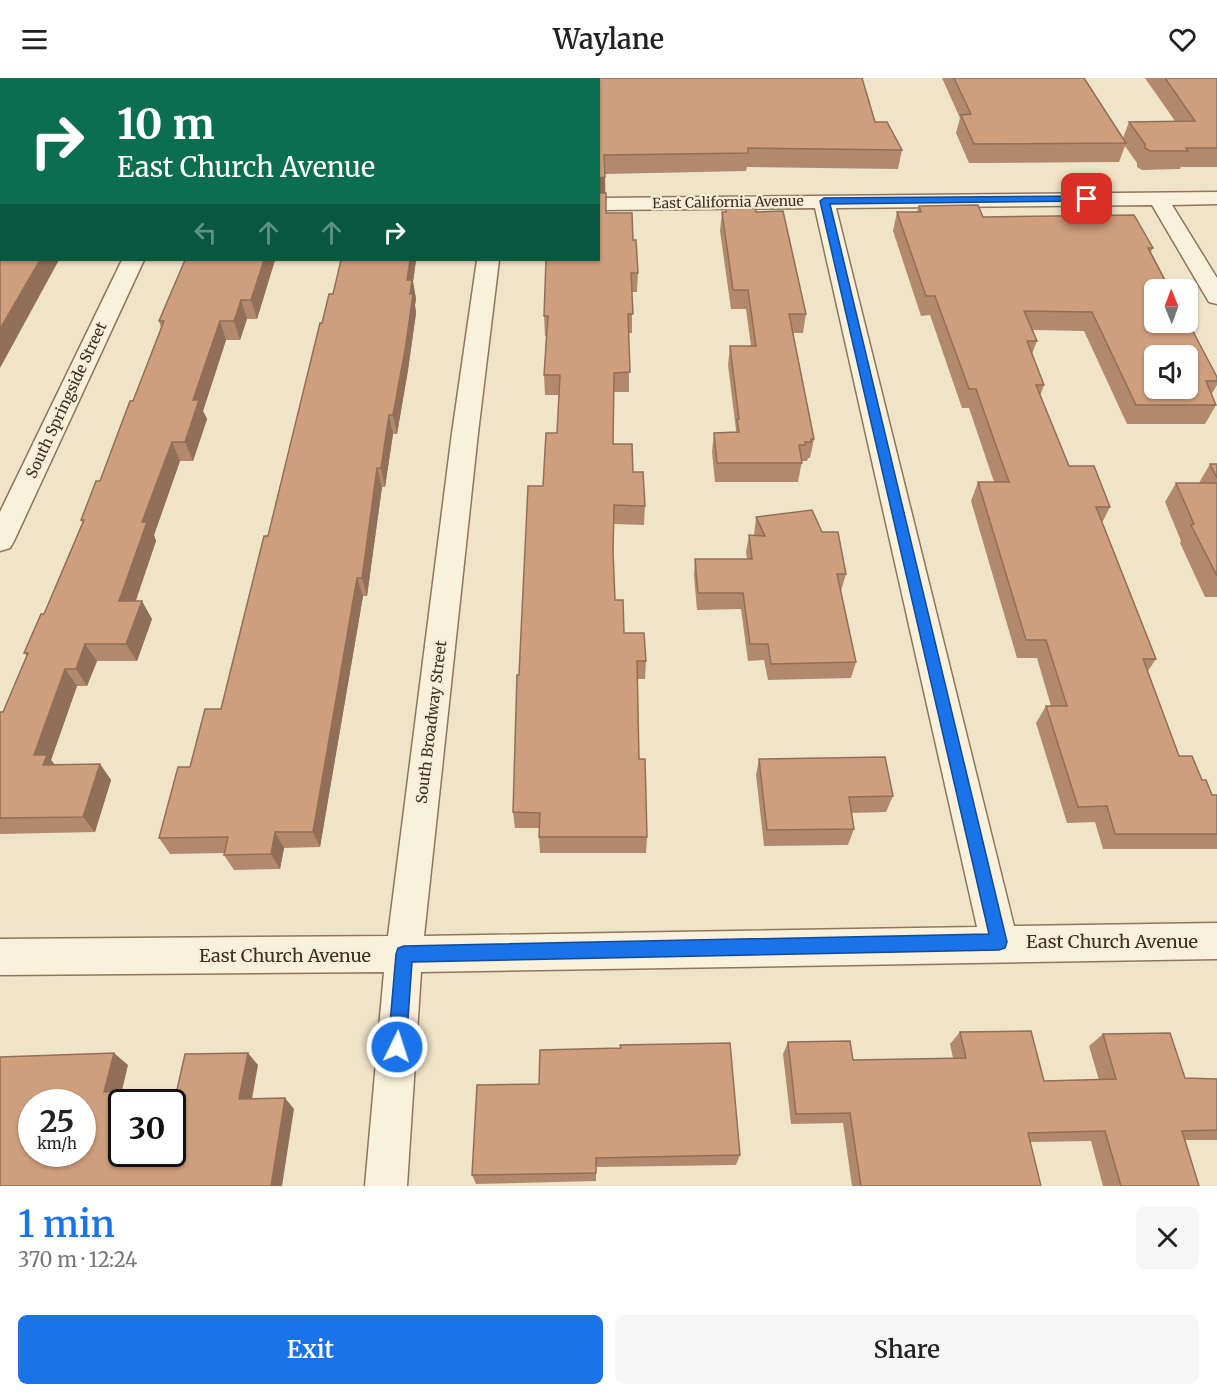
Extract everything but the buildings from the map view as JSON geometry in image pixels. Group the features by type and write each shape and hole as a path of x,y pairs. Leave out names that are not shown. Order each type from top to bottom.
{"street":[{"path":"1158,198 1217,297"},
{"name":"East California Avenue","path":"600,204 1217,198"},
{"path":"824,201 999,942"},
{"name":"South Springside Street","path":"0,542 133,261"},
{"name":"South Broadway Street","path":"386,1186 404,954 465,433 488,261"},
{"name":"East Church Avenue","path":"0,957 404,954 1217,940"}],"route":[{"path":"397,1047 404,954 999,942 824,201 1087,199"}]}
